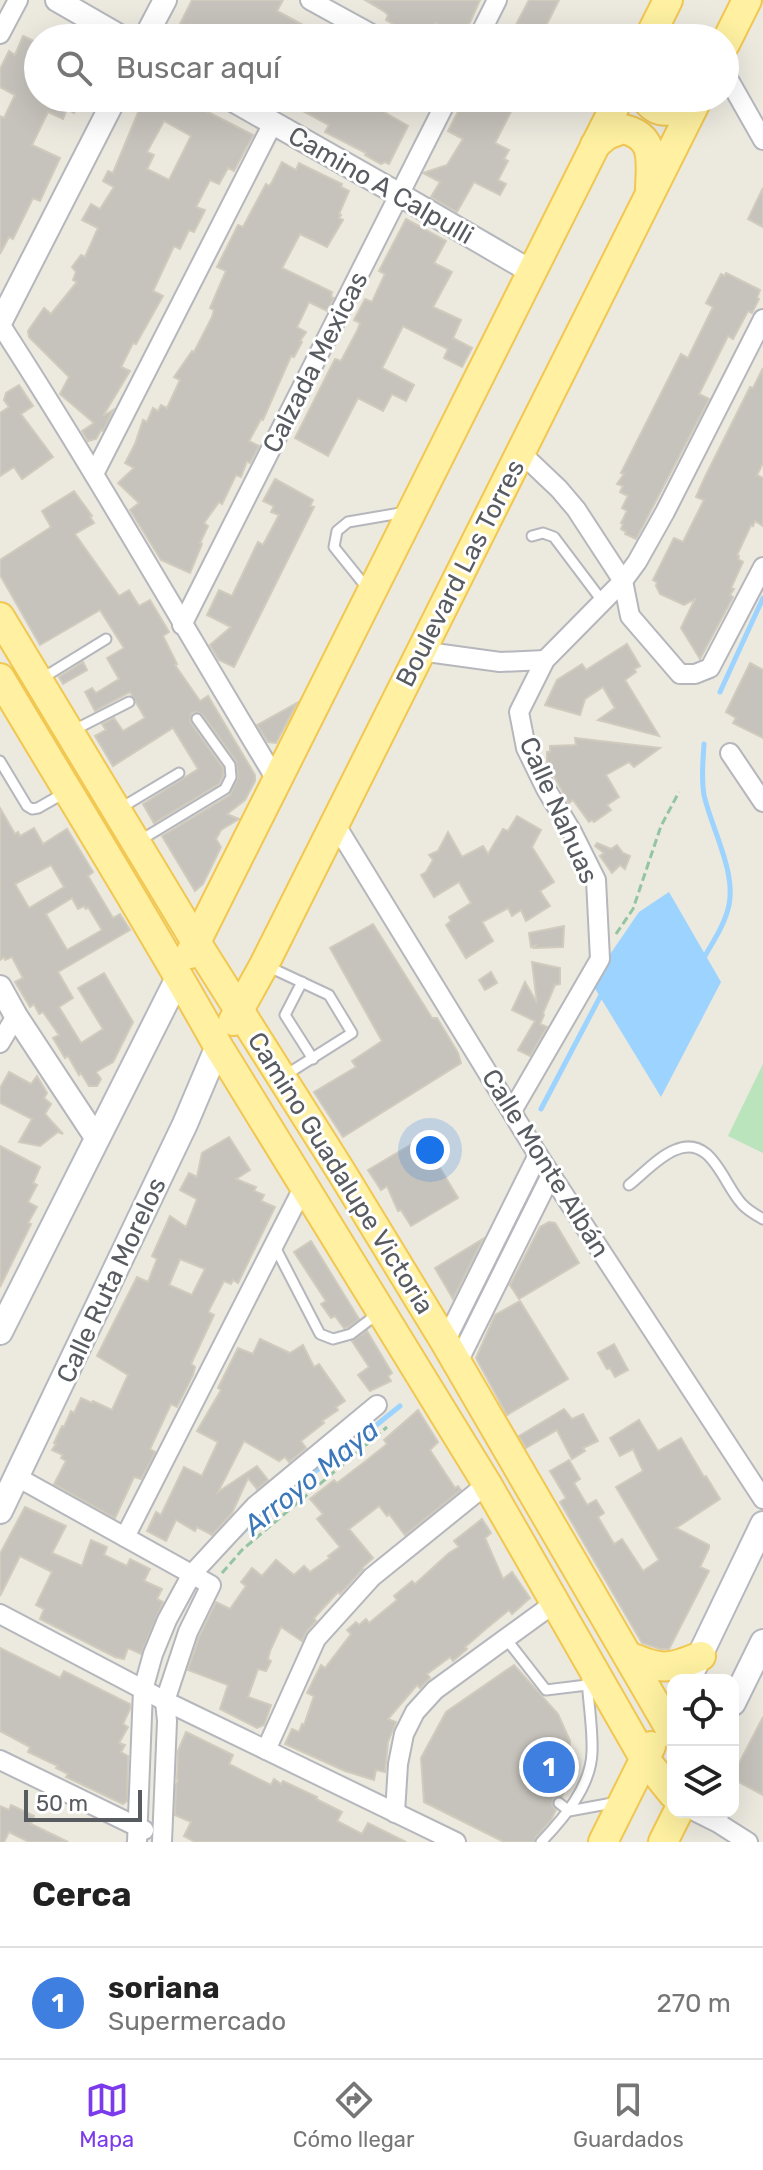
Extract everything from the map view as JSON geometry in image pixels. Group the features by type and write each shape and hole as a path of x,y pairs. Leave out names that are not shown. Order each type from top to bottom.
{"main road":[{"path":"656,24 668,0"},
{"path":"735,24 747,0"},
{"path":"0,1332 612,112"},
{"name":"Boulevard Las Torres","path":"218,1046 264,965 691,112"},
{"path":"595,145 607,135 623,129 642,137 651,156 650,193"},
{"name":"Camino Guadalupe Victoria","path":"0,617 196,942 451,1353 628,1656 667,1714"},
{"name":"Camino Guadalupe Victoria","path":"6,693 487,1484 644,1758 667,1787"},
{"name":"Calle Ruta Morelos","path":"0,1511 185,1124 218,1046"},
{"path":"628,1656 664,1668 679,1665 694,1668 763,1524"},
{"path":"739,1691 763,1642"},
{"path":"603,1842 644,1758 667,1726"},
{"path":"663,1842 675,1818"}],"street":[{"path":"0,34 18,0"},
{"path":"57,0 99,24"},
{"path":"152,24 165,0"},
{"path":"310,0 354,24"},
{"path":"485,24 497,0"},
{"path":"739,98 763,140"},
{"path":"108,112 0,323 277,781"},
{"name":"Camino A Calpulli","path":"254,112 532,272"},
{"name":"Calzada Mexicas","path":"182,625 441,112"},
{"path":"94,474 273,123"},
{"name":"Calle Nahuas","path":"600,959 596,880 526,748 519,712 545,660 623,581 650,540 763,319"},
{"path":"520,452 576,509 623,581 630,616 680,674 695,674 710,668 763,567"},
{"path":"420,651 500,662 545,660"},
{"path":"730,753 763,802"},
{"name":"Calle Monte Albán","path":"334,822 538,1155 763,1499"},
{"path":"512,1111 600,959"},
{"path":"0,987 97,1139"},
{"path":"0,1043 16,1016"},
{"path":"451,1353 538,1155"},
{"path":"451,1353 551,1175"},
{"path":"125,1537 304,1186"},
{"path":"137,1834 143,1690 167,1620 192,1574 255,1506 377,1405"},
{"path":"0,1760 137,1834 164,1841 165,1701 188,1632 211,1585 17,1477"},
{"path":"266,1750 316,1639 372,1577 487,1484"},
{"path":"395,1813 398,1764 404,1734 415,1712 435,1690 556,1602"},
{"path":"0,1614 143,1690 456,1842"},
{"path":"716,1818 748,1842"}],"lane":[{"path":"372,594 334,547 337,531 348,522 413,510"},
{"path":"532,536 543,533 554,537 603,602"},
{"path":"38,681 106,639"},
{"path":"69,733 129,702"},
{"path":"136,843 225,789 231,777 230,765 197,719"},
{"path":"0,761 27,806 32,809 66,791"},
{"path":"116,811 179,773"},
{"path":"264,965 329,995 352,1033 282,1078"},
{"path":"302,982 285,1015 313,1059"},
{"path":"629,1185 672,1151 685,1147 697,1148 709,1154 742,1205 761,1214"},
{"path":"274,1245 320,1334 333,1339 351,1334 380,1311"},
{"path":"507,1640 546,1690 546,1701"},
{"path":"541,1842 569,1811 586,1779 592,1755 586,1656"},
{"path":"546,1690 587,1685"},
{"path":"559,1803 569,1811 625,1801"}],"path":[{"path":"600,959 633,909 661,826 679,792"},
{"path":"211,1585 242,1550 387,1427"}],"green space":[{"path":"763,1064 763,1153 728,1136"}],"water":[{"path":"669,892 721,982 661,1097 591,982 639,912"}],"building":[{"path":"192,0 283,0 277,11 301,24 180,24"},
{"path":"365,0 480,0 469,24 393,24 386,20 388,15"},
{"path":"529,0 559,0 547,24 516,24"},
{"path":"23,36 24,112 48,112 32,145 60,158 40,201 33,198 13,239 9,237 0,254 0,116 4,118 15,95 0,87 0,69 9,51 15,55"},
{"path":"48,112 66,112 63,119"},
{"path":"138,112 208,112 253,135 234,171 228,168 219,184 210,180 196,207 205,210 194,232 189,230 180,249 174,246 153,291 163,296 121,367 130,371 103,416 113,410 103,431 96,439 88,441 82,431 94,423 60,394 69,377 29,337 28,331 44,308 51,314 77,282 73,280 76,272 72,267 81,255 85,257 98,228 82,220 91,204 100,209 114,187 103,181 108,171 113,173","holes":["164,121 191,136 169,180 147,169 154,155 147,152"]},
{"path":"305,112 384,112 408,126 389,164 381,164 325,132 329,125"},
{"path":"458,112 511,112 495,143 509,150 504,159 508,161 498,180 506,184 500,195 474,182 457,212 431,197 440,182 423,173 447,165 463,139 448,131"},
{"path":"282,162 296,170 299,163 342,184 341,187 349,191 339,214 343,220 327,247 300,234 282,268 332,292 331,297 334,298 327,311 309,302 297,327 306,332 302,342 294,357 291,356 263,420 249,441 259,446 250,463 247,461 241,477 236,475 222,504 219,502 204,523 208,526 190,573 161,560 130,510 139,503 118,483 134,468 125,463 143,420 147,422 153,408 158,411 161,405 167,408 180,380 174,377 194,352 212,317 214,310 210,308 226,271 217,267 238,225 243,227 266,184 269,186 272,182"},
{"path":"763,188 763,227 748,219"},
{"path":"406,219 446,241 434,263 452,272 433,307 461,320 453,338 472,348 462,367 444,358 448,349 403,326 382,368 414,385 406,401 392,394 383,411 358,398 328,456 295,438 335,359 341,361 357,331 360,323 354,320 365,299 372,302 385,274 379,271"},
{"path":"726,273 760,290 759,299 752,313 748,311 733,339 728,336 699,394 709,399 636,539 621,529 627,511 622,508 628,496 620,492 623,486 617,484 681,354 688,358 713,307 706,303 721,274 725,276"},
{"path":"763,368 763,463 757,475 763,478 763,526 755,521 751,525 737,555 743,562 731,588 734,589 730,595 733,597 700,659 681,628 695,599 684,605 660,594 657,582 653,580 674,538 683,542 704,500 696,497 705,477 750,387 753,388"},
{"path":"19,385 33,406 21,414 53,457 22,479 14,467 0,476 0,413 9,407 4,400 6,393"},
{"path":"275,479 313,500 310,506 314,507 234,667 219,660 210,645 231,627 207,615 219,590 232,596 258,542 263,545 279,515 271,512 274,506 263,501"},
{"path":"74,491 94,523 75,534 119,596 129,590 139,606 150,600 169,632 163,636 175,665 200,701 208,696 255,775 245,800 227,814 239,819 221,830 216,839 221,847 203,884 195,891 162,836 230,795 238,777 236,761 203,715 192,713 191,723 223,768 223,776 219,784 154,823 143,804 198,769 173,728 113,766 95,736 106,730 102,724 114,718 123,731 145,718 130,692 95,711 85,692 92,688 96,693 119,679 107,658 124,648 100,610 40,645 0,575 0,560 51,527 42,511"},
{"path":"627,644 640,666 625,680 659,736 598,720 615,708 603,687 585,699 580,715 545,705 557,680 582,664 586,670"},
{"path":"83,662 87,670 63,684 59,677"},
{"path":"750,663 763,670 763,738 733,723 736,718 726,712"},
{"path":"297,703 276,743 268,742 257,725"},
{"path":"575,738 660,748 634,767 629,762 606,775 619,797 607,805 611,810 594,822 589,822 573,800 569,803 547,764 550,746 576,745"},
{"path":"0,808 15,834 18,832 20,836 34,828 43,844 67,829 93,872 88,876 113,918 120,914 130,930 58,972 73,998 59,1007 81,1043 103,1029 78,988 104,973 133,1022 113,1062 96,1072 101,1079 97,1086 89,1086 68,1056 65,1058 53,1038 59,1035 43,1012 39,1014 34,1004 30,1007 15,982 23,978 12,957 0,960","holes":["51,865 64,887 29,908 15,884","72,898 78,909 88,907 102,930 67,950 46,914"]},
{"path":"517,816 541,830 532,847 554,882 540,891 550,906 526,921 521,910 512,916 508,908 482,922 493,941 466,958 446,925 451,921 449,917 471,903 459,882 434,897 421,875 433,860 429,855 438,851 448,832 462,857 483,846 488,854 503,829 508,831"},
{"path":"597,843 611,849 617,845 630,856 625,869 620,865 612,873 600,856 604,853 595,846"},
{"path":"373,924 432,1018 437,1018 461,1063 343,1137 314,1092 356,1067 352,1061 382,1041 330,948"},
{"path":"564,926 563,947 531,947 529,933"},
{"path":"532,962 560,968 560,984 555,985 543,1013 540,1024 547,1027 530,1056 518,1050 535,1021 512,1010 525,982 537,1003"},
{"path":"491,972 497,983 485,990 479,980"},
{"path":"9,1072 31,1084 37,1076 47,1093 44,1098 51,1104 45,1114 63,1134 58,1132 40,1146 19,1142 32,1119 0,1103 0,1088"},
{"path":"229,1137 250,1170 236,1179 256,1187 254,1191 264,1195 261,1201 275,1207 238,1283 224,1281 208,1312 214,1315 191,1364 195,1367 193,1375 177,1407 171,1404 150,1449 155,1452 152,1459 141,1479 134,1477 115,1518 54,1484 66,1461 61,1458 63,1455 52,1450 62,1426 71,1411 74,1413 81,1398 112,1410 128,1375 97,1356 137,1277 148,1282 157,1259 152,1256 170,1216 186,1227 197,1199 180,1190 189,1173 197,1177 202,1153","holes":["180,1259 205,1269 192,1295 169,1285"]},
{"path":"422,1138 458,1198 411,1226 401,1210 398,1211 387,1186 381,1190 368,1170"},
{"path":"0,1146 40,1167 33,1183 37,1185 28,1202 37,1207 0,1287"},
{"path":"549,1222 555,1223 579,1263 519,1299 510,1285 540,1227"},
{"path":"483,1239 453,1299 435,1268"},
{"path":"311,1241 359,1319 348,1327 344,1328 335,1316 331,1318 321,1304 326,1301 294,1252"},
{"path":"520,1301 568,1379 507,1415 476,1358 495,1315"},
{"path":"367,1331 392,1373 388,1376 391,1381 370,1391 358,1375 369,1367 352,1341"},
{"path":"260,1339 290,1353 303,1345 314,1367 319,1364 345,1401 301,1441 306,1448 289,1462 285,1457 279,1461 244,1441 218,1492 257,1466 268,1480 257,1489 248,1478 232,1513 212,1535 197,1527 195,1531 176,1520 166,1541 147,1531 156,1512 161,1515 184,1467 202,1476 218,1442 197,1431 221,1390 218,1388 238,1348 253,1354"},
{"path":"614,1344 628,1370 615,1377 598,1353"},
{"path":"564,1409 572,1419 583,1414 598,1441 583,1448 585,1451 572,1459 557,1430 526,1448 519,1436"},
{"path":"418,1410 438,1442 430,1450 455,1488 458,1486 461,1490 405,1535 379,1506 349,1529 373,1558 314,1618 316,1621 302,1641 281,1627 270,1651 268,1659 271,1661 266,1671 258,1669 248,1697 271,1705 264,1725 257,1728 220,1709 228,1685 188,1670 216,1602 230,1609 246,1586 241,1582 252,1568 262,1576 276,1560 294,1575 304,1566 310,1572 330,1558 328,1556 340,1547 317,1519 323,1514 310,1499 334,1480 337,1483 387,1444 384,1440"},
{"path":"639,1420 658,1451 681,1438 720,1499 676,1528 709,1545 700,1567 709,1571 669,1649 642,1643 560,1502 566,1498 550,1471 569,1460 580,1479 574,1483 587,1505 596,1500 604,1513 598,1517 614,1544 622,1539 643,1571 659,1560 616,1487 643,1471 633,1449 620,1456 610,1438"},
{"path":"25,1507 66,1526 52,1553 82,1566 91,1540 107,1547 104,1555 127,1566 130,1559 150,1569 144,1581 162,1589 157,1599 163,1602 141,1654 128,1648 124,1659 115,1657 40,1619 44,1609 36,1605 52,1572 20,1556 0,1596 0,1554"},
{"path":"482,1519 491,1533 485,1538 503,1579 512,1572 530,1598 512,1614 509,1610 487,1628 453,1661 450,1657 427,1674 430,1678 420,1688 417,1685 388,1719 396,1722 388,1742 385,1772 376,1770 374,1780 345,1771 285,1744 292,1729 299,1732 304,1725 314,1696 307,1693 321,1665 325,1668 351,1634 347,1630 356,1622 359,1625 366,1619 369,1623 397,1600 394,1596 412,1581 415,1584 459,1547 454,1541"},
{"path":"0,1648 60,1678 64,1671 130,1704 123,1724 128,1727 119,1743 125,1745 121,1752 128,1756 127,1801 123,1804 66,1777 68,1774 56,1768 58,1766 28,1752 30,1747 0,1731"},
{"path":"514,1665 558,1714 570,1741 569,1781 562,1796 553,1799 552,1805 556,1810 534,1842 504,1842 424,1802 421,1758 446,1712"},
{"path":"763,1717 763,1795 739,1782 739,1763"},
{"path":"186,1732 233,1755 229,1764 271,1785 274,1779 281,1784 283,1781 317,1797 342,1812 337,1821 362,1834 368,1823 406,1842 195,1842 184,1836 191,1822 175,1815 178,1751"},
{"path":"11,1805 34,1816 31,1824 68,1842 29,1842 9,1832 4,1842 0,1842 0,1806 9,1810"}],"waterway":[{"name":"Arroyo Maya","path":"720,692 763,598"},
{"name":"Arroyo Maya","path":"704,744 704,795 726,864 730,892 725,919 705,956"},
{"name":"Arroyo Maya","path":"541,1109 600,997"},
{"name":"Arroyo Maya","path":"460,1333 488,1282"},
{"name":"Arroyo Maya","path":"239,1536 270,1505 400,1406"}],"place":[{"name":"soriana","path":"549,1767"}]}
